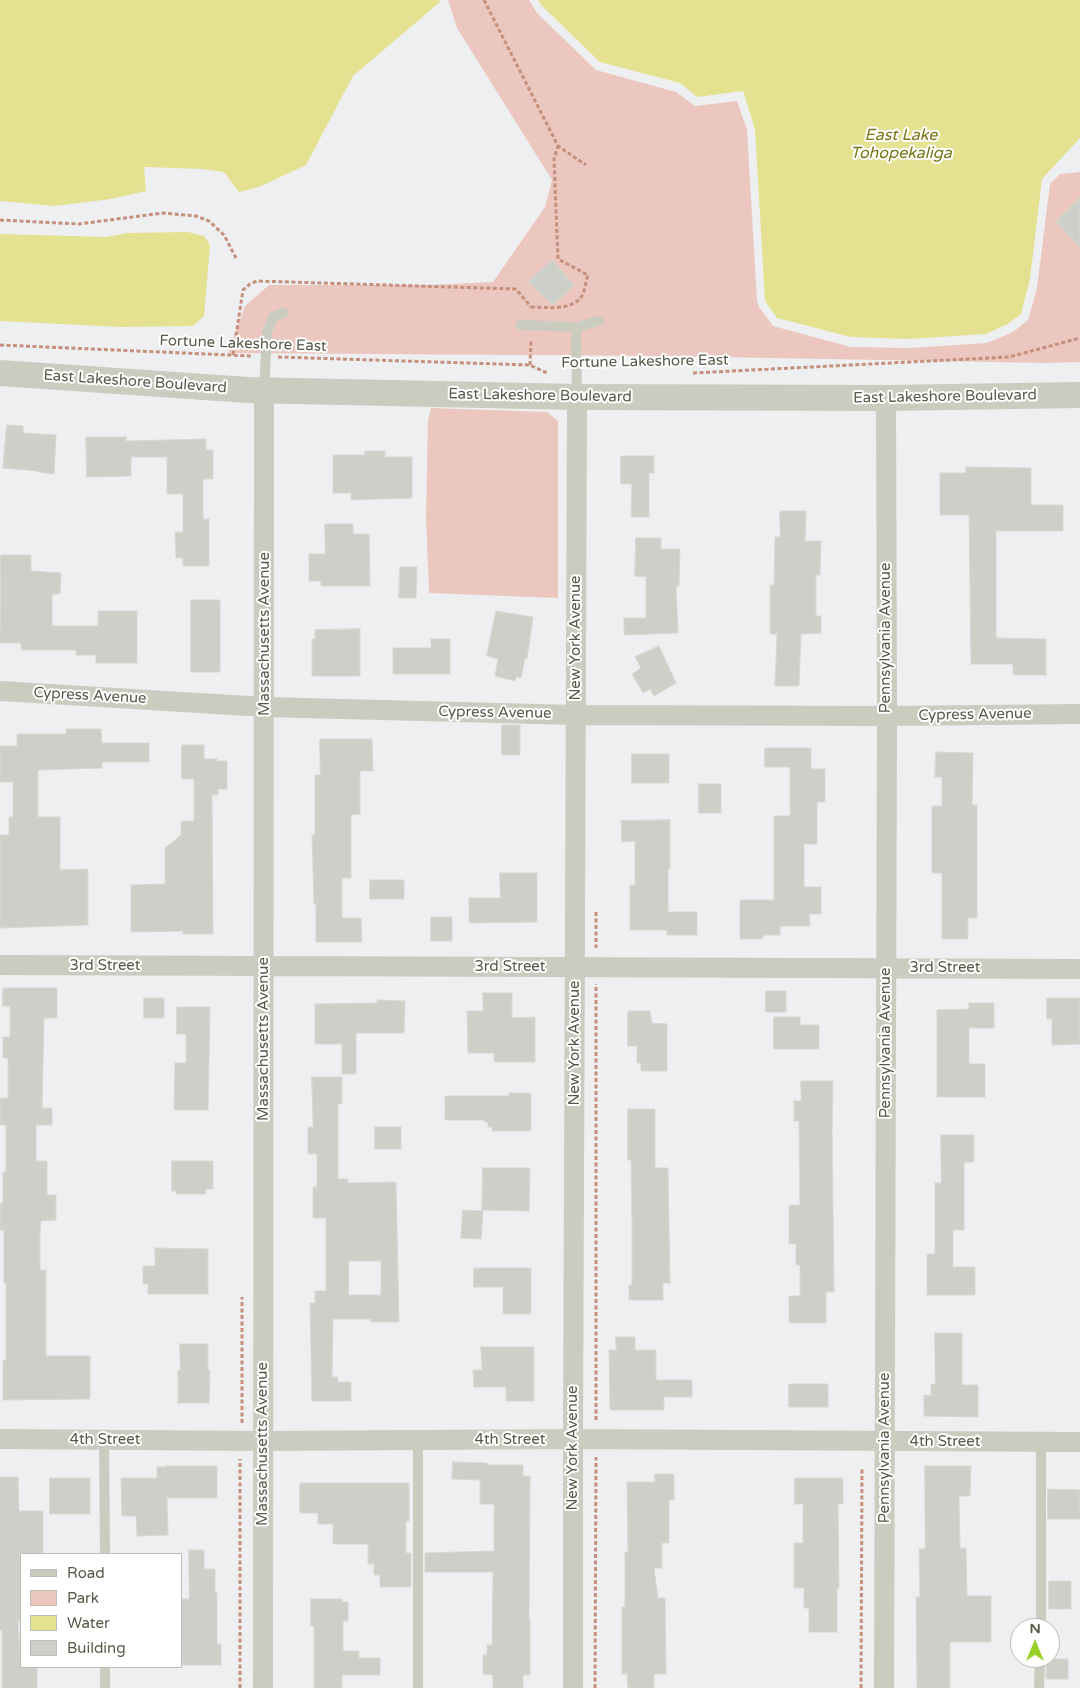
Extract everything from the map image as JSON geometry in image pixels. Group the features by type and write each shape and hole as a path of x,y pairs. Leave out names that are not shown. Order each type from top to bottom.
{"street":[{"name":"East Lakeshore Boulevard","path":"0,373 264,390 577,387 886,398 1080,395"},
{"name":"New York Avenue","path":"573,1688 572,1439 576,967 577,387"},
{"name":"Massachusetts Avenue","path":"263,1688 264,390"},
{"name":"Pennsylvania Avenue","path":"884,1688 886,398"},
{"name":"Cypress Avenue","path":"0,691 265,707 576,715 887,716 1080,714"},
{"name":"3rd Street","path":"0,965 1080,969"},
{"name":"4th Street","path":"0,1439 263,1442 572,1439 1080,1442"}],"lane":[{"path":"264,390 267,332 273,317 283,313"},
{"path":"526,325 576,328 599,321"},
{"path":"576,328 577,387"},
{"path":"104,1440 105,1553"},
{"path":"418,1440 418,1688"},
{"path":"1042,1442 1042,1618"},
{"path":"105,1668 106,1688"},
{"path":"1039,1688 1040,1668"}],"path":[{"path":"484,0 558,146 586,165"},
{"path":"232,355 243,290 257,281 516,289 531,307 558,308 573,303 582,296 588,274 558,259 554,159 558,146"},
{"path":"0,220 79,224 163,213 196,216 209,221 224,235 236,258"},
{"path":"530,365 526,325 531,307"},
{"name":"Fortune Lakeshore East","path":"689,373 1009,357 1080,338"},
{"name":"Fortune Lakeshore East","path":"0,345 265,357 530,365 577,387"},
{"path":"240,1452 240,1688"},
{"path":"861,1688 862,1466"}],"green space":[{"path":"448,0 529,0 537,13 596,70 676,92 695,106 737,101 747,130 757,301 759,307 773,326 851,347 909,348 987,343 1013,332 1028,320 1037,288 1050,184 1060,174 1080,172 1080,362 660,356 228,353 245,306 269,285 429,285 493,282 545,207 552,180 457,28"},
{"path":"431,408 547,412 558,421 558,598 429,593 426,517 428,421"}],"water":[{"path":"0,0 439,0 440,2 353,76 306,165 259,187 239,192 224,172 202,169 144,167 146,191 111,199 55,206 0,201"},
{"name":"East Lake Tohopekaliga","path":"538,0 1080,0 1080,138 1042,179 1030,279 1021,314 1008,324 986,334 908,339 851,337 777,318 765,301 755,129 743,91 697,97 680,83 600,62"},
{"path":"188,232 204,236 210,245 204,316 193,326 121,327 0,321 0,234 107,237 127,233"}],"building":[{"path":"1080,198 1080,247 1056,222"},
{"path":"552,260 574,285 553,305 529,282"},
{"path":"7,425 23,426 23,433 56,435 54,474 3,468"},
{"path":"86,437 126,437 126,441 206,439 206,450 213,450 213,479 203,479 203,519 209,519 209,566 183,566 183,558 176,558 175,532 183,532 183,494 167,494 167,457 131,457 131,476 87,477"},
{"path":"365,451 385,451 385,457 412,457 412,498 351,500 351,493 333,493 333,455 365,455"},
{"path":"621,456 654,456 654,473 649,473 649,517 631,517 632,484 621,484"},
{"path":"966,467 1031,468 1031,505 1063,505 1063,531 996,531 996,638 1046,639 1046,675 1013,675 1013,664 971,664 969,515 940,515 940,473 966,473"},
{"path":"780,511 806,511 805,541 821,541 820,575 816,575 816,616 821,616 821,633 801,634 799,686 775,686 777,634 770,634 770,585 774,585 775,537 780,537"},
{"path":"325,524 353,524 353,534 369,534 370,586 321,586 321,581 309,581 309,554 325,554"},
{"path":"636,538 661,538 661,549 680,549 679,586 676,586 678,633 624,635 624,618 646,618 646,577 635,576"},
{"path":"1,555 31,555 31,571 61,573 60,594 52,594 52,626 98,626 98,611 137,611 137,663 96,663 96,655 76,655 76,650 21,650 21,643 0,643"},
{"path":"400,567 417,567 416,598 399,598"},
{"path":"191,600 220,600 220,672 191,672"},
{"path":"496,611 533,617 527,659 525,658 521,678 516,677 515,681 495,676 498,659 487,656"},
{"path":"360,629 360,676 312,676 312,639 315,639 315,630"},
{"path":"431,639 450,639 450,674 393,674 393,648 431,648"},
{"path":"659,646 676,683 654,696 650,689 643,693 632,674 641,668 635,657"},
{"path":"502,725 520,725 520,755 502,755"},
{"path":"66,729 101,729 102,743 149,743 149,762 102,762 102,768 38,770 38,817 60,817 60,870 88,869 88,925 0,928 0,835 9,835 9,817 13,817 13,782 0,782 0,746 17,746 17,734 66,734"},
{"path":"320,739 372,739 373,771 360,771 360,814 351,815 351,878 342,878 342,918 361,918 362,942 316,942 312,835 315,835 315,775 320,775"},
{"path":"182,745 204,745 204,759 227,761 227,789 218,789 218,795 212,795 213,934 183,934 183,931 131,932 131,885 165,884 165,848 181,835 181,821 194,821 194,779 182,779"},
{"path":"765,748 811,748 811,769 825,769 825,802 817,802 817,844 804,844 804,887 821,887 821,914 809,914 810,926 780,926 780,935 763,935 763,939 740,939 740,900 774,900 774,816 790,816 790,767 765,767"},
{"path":"936,752 973,753 972,805 977,805 977,918 968,918 968,939 942,939 942,873 932,873 932,806 942,806 942,777 935,777"},
{"path":"632,754 669,754 669,783 632,783"},
{"path":"699,784 721,784 721,813 699,813"},
{"path":"670,820 668,912 697,912 697,935 667,935 667,930 630,930 630,885 635,885 635,841 622,842 621,821"},
{"path":"500,873 537,873 537,922 469,923 469,898 500,898"},
{"path":"370,880 404,880 404,899 370,899"},
{"path":"431,917 452,917 452,941 431,941"},
{"path":"3,988 57,988 57,1018 44,1018 42,1108 52,1108 52,1125 36,1125 36,1161 47,1161 47,1195 56,1195 56,1220 41,1221 40,1230 40,1270 46,1270 46,1356 90,1356 90,1399 3,1400 3,1360 6,1360 6,1283 4,1283 4,1230 0,1230 0,1209 1,1203 3,1203 3,1172 6,1172 6,1125 0,1125 0,1098 8,1098 8,1058 3,1058 3,1037 10,1037 10,1006 3,1006"},
{"path":"766,991 786,991 786,1012 766,1012"},
{"path":"483,993 512,993 512,1018 535,1017 535,1062 494,1062 494,1053 468,1053 467,1011 483,1011"},
{"path":"144,998 164,998 164,1018 144,1018"},
{"path":"1047,998 1080,998 1080,1044 1052,1045 1052,1019 1047,1019"},
{"path":"377,1000 405,1001 404,1033 356,1033 356,1074 342,1074 342,1044 315,1044 315,1004 377,1003"},
{"path":"969,1003 994,1003 994,1028 969,1028 969,1064 985,1064 985,1097 937,1097 937,1010 969,1009"},
{"path":"177,1007 210,1007 208,1110 174,1110 175,1063 186,1063 186,1034 177,1034"},
{"path":"628,1011 650,1011 652,1023 667,1024 667,1071 641,1071 641,1063 637,1063 637,1046 628,1046"},
{"path":"774,1017 800,1017 800,1025 819,1025 819,1049 774,1049"},
{"path":"312,1077 342,1077 342,1104 338,1104 338,1179 348,1179 348,1183 396,1182 399,1322 371,1322 371,1319 333,1319 332,1377 338,1377 338,1382 351,1382 351,1401 312,1401 310,1303 315,1303 315,1291 326,1291 326,1218 313,1218 313,1187 317,1187 317,1154 308,1154 308,1127 313,1127","holes":["349,1261 381,1261 381,1295 349,1295"]},
{"path":"801,1081 833,1081 834,1292 826,1292 826,1323 789,1323 789,1296 800,1296 800,1265 796,1265 796,1244 789,1244 789,1205 800,1205 799,1121 794,1121 794,1101 801,1101"},
{"path":"509,1093 531,1093 531,1131 492,1131 492,1127 488,1127 488,1122 484,1122 484,1120 445,1120 445,1096 509,1096"},
{"path":"628,1109 655,1109 655,1168 668,1168 670,1283 663,1283 663,1300 629,1300 629,1285 632,1285 632,1218 631,1160 628,1160"},
{"path":"375,1127 401,1127 401,1149 375,1149"},
{"path":"941,1135 974,1135 974,1162 964,1162 964,1230 953,1230 953,1267 975,1267 975,1295 927,1295 927,1254 935,1254 935,1183 941,1183"},
{"path":"172,1161 213,1161 213,1189 206,1189 206,1194 176,1194 176,1191 172,1191"},
{"path":"483,1168 530,1168 529,1211 482,1210"},
{"path":"463,1210 483,1211 481,1239 461,1238"},
{"path":"155,1248 208,1249 208,1294 148,1294 148,1284 143,1284 143,1266 155,1266"},
{"path":"474,1268 531,1268 531,1314 503,1314 503,1287 474,1287"},
{"path":"935,1333 962,1333 962,1385 978,1385 978,1417 924,1416 924,1395 931,1396 931,1384 935,1384"},
{"path":"616,1337 635,1337 635,1350 656,1350 656,1380 692,1380 692,1397 664,1397 664,1410 610,1410 609,1350 616,1350"},
{"path":"180,1344 208,1344 208,1370 210,1370 209,1403 178,1403"},
{"path":"481,1347 534,1347 534,1401 506,1401 506,1387 474,1387 473,1370 482,1370"},
{"path":"789,1384 828,1384 828,1407 789,1407"},
{"path":"453,1462 487,1463 487,1465 523,1465 523,1476 530,1476 530,1675 523,1675 523,1688 493,1688 493,1675 483,1674 483,1655 487,1655 487,1645 492,1645 493,1572 425,1572 425,1553 494,1551 494,1504 480,1504 480,1480 452,1479"},
{"path":"217,1466 217,1498 167,1498 168,1535 137,1536 136,1516 122,1516 121,1478 157,1478 157,1467"},
{"path":"925,1466 971,1466 970,1496 959,1496 960,1548 966,1548 967,1596 991,1596 991,1642 950,1642 950,1688 917,1688 916,1597 920,1597 919,1549 925,1549"},
{"path":"655,1474 674,1474 674,1500 669,1500 669,1543 662,1543 662,1568 654,1568 658,1598 665,1598 666,1674 654,1674 654,1688 628,1688 627,1674 622,1674 622,1607 625,1607 625,1552 628,1552 627,1482 655,1482"},
{"path":"0,1477 18,1477 19,1511 43,1511 43,1553 20,1553 20,1621 18,1621 20,1668 37,1668 37,1688 2,1688 2,1630 0,1630"},
{"path":"50,1478 90,1478 90,1514 50,1514"},
{"path":"795,1478 843,1478 843,1504 838,1504 839,1588 837,1588 837,1632 809,1632 809,1608 804,1608 804,1588 794,1588 794,1543 803,1543 803,1504 795,1504"},
{"path":"300,1483 409,1483 409,1521 406,1521 406,1553 411,1553 411,1587 380,1587 380,1575 374,1575 374,1564 368,1564 368,1544 333,1544 333,1524 318,1524 318,1513 300,1513"},
{"path":"1048,1489 1080,1490 1080,1519 1048,1519"},
{"path":"189,1550 204,1550 204,1569 215,1569 217,1644 221,1644 221,1665 182,1665 182,1599 189,1599"},
{"path":"1049,1581 1071,1581 1071,1609 1049,1609"},
{"path":"311,1599 342,1599 342,1602 348,1602 348,1621 343,1621 343,1651 359,1651 359,1658 380,1658 380,1675 342,1675 342,1688 314,1688 314,1626 311,1626"},
{"path":"1060,1659 1068,1659 1068,1679 1046,1679 1047,1668 1060,1668"}]}
